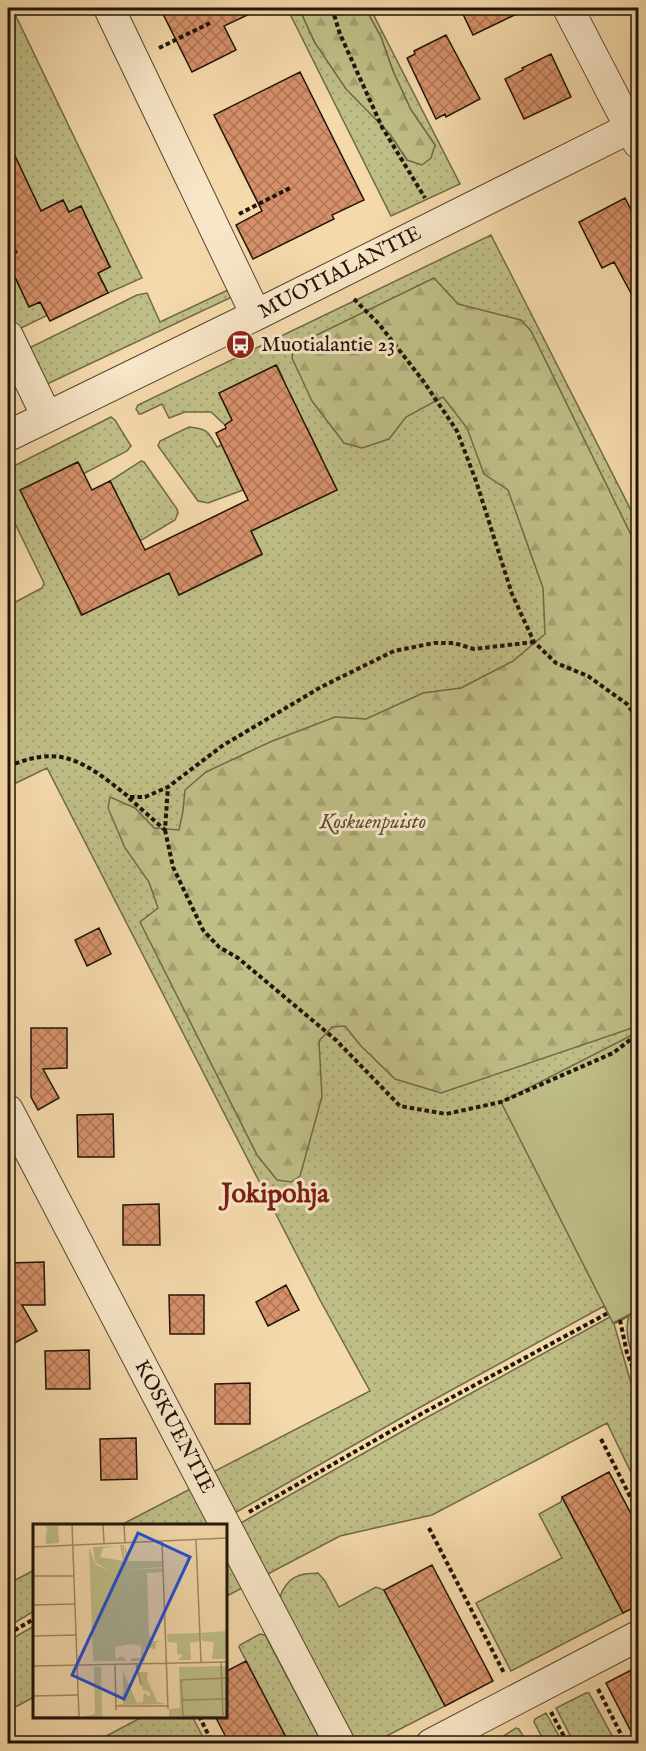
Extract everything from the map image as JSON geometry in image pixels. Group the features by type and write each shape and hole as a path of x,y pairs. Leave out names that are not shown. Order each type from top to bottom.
{"street":[{"path":"109,8 256,315"},
{"path":"568,8 636,132"},
{"name":"MUOTIALANTIE","path":"8,436 337,274 636,132"},
{"path":"8,336 47,417"},
{"name":"KOSKUENTIE","path":"8,1110 224,1524"},
{"name":"KOSKUENTIE","path":"226,1528 340,1743"},
{"path":"431,1743 639,1636"}],"path":[{"path":"332,8 340,34 382,127 430,207"},
{"path":"134,60 210,23"},
{"path":"214,226 292,187"},
{"path":"8,255 16,251"},
{"path":"337,274 347,292 379,324 424,382 457,431 476,481 512,594 534,642 556,663 588,676 627,704 639,719"},
{"path":"129,797 145,796 168,787 222,746 291,704 394,651 434,644 454,643 474,649 534,642"},
{"path":"8,766 41,756 66,758 94,770 129,797 165,830"},
{"path":"168,787 165,830 173,867 202,930 219,947 238,958 336,1040 400,1107 446,1114 501,1102 613,1053 639,1034"},
{"path":"226,1525 421,1414 608,1313"},
{"path":"620,1320 627,1353 639,1381"},
{"path":"601,1439 639,1512"},
{"path":"429,1528 508,1682"},
{"path":"8,1634 33,1619"},
{"path":"593,1681 626,1743"},
{"path":"547,1705 568,1743"},
{"path":"200,1718 213,1743"}],"green space":[{"path":"8,8 12,8 142,278 108,293 98,273 110,267 81,206 69,212 63,200 41,211 34,196 23,201 10,147 8,148"},
{"path":"287,8 299,8 315,43 390,134 407,160 435,145 411,110 393,71 381,37 365,8 370,8 460,184 391,216"},
{"path":"299,8 365,8 381,37 393,71 411,110 435,145 431,158 422,165 407,160 390,134 346,89 315,43"},
{"name":"Koskuenpuisto","path":"491,235 638,524 638,1370 628,1336 629,1316 614,1324 638,1400 638,1487 607,1423 432,1515 340,1536 266,1575 239,1524 610,1317 604,1306 233,1514 211,1473 370,1391 320,1300 47,768 12,785 8,776 8,606 42,588 44,583 8,509 8,469 111,417 131,446 127,451 83,474 77,462 21,490 86,599 76,604 81,615 169,573 179,595 262,555 251,531 337,490 331,477 320,482 311,463 321,457 307,428 286,412 296,406 290,394 272,383 283,378 277,365 219,393 232,420 225,425 211,412 185,412 169,418 162,404 141,414 136,409 138,405"},
{"path":"8,263 29,306 41,301 48,315 19,329 15,329 8,314"},
{"path":"434,278 458,304 521,320 531,331 638,549 638,1026 441,1093 395,1079 361,1046 345,1026 332,1027 319,1041 322,1097 300,1176 291,1182 277,1180 257,1155 140,922 158,908 149,882 125,848 108,808 110,797 135,808 154,828 179,830 185,790 206,772 270,742 335,717 366,719 423,693 461,688 513,661 545,634 543,588 508,490 484,474 467,428 443,397 406,417 389,439 362,448 344,443 312,401 292,358 294,346"},
{"path":"228,290 232,297 45,385 27,349 137,295 147,293 160,322"},
{"path":"189,427 207,432 217,447 232,440 243,461 232,467 243,490 208,503 198,501 158,446 160,441"},
{"path":"141,461 144,462 178,513 175,520 140,541 129,517 117,522 117,494 110,481"},
{"path":"638,1032 638,1310 613,1323 501,1102"},
{"path":"194,1487 212,1524 123,1524"},
{"path":"562,1497 623,1613 511,1671 476,1603 562,1558 539,1514 561,1502"},
{"path":"226,1550 244,1587 226,1596"},
{"path":"33,1571 33,1612 8,1627 8,1584"},
{"path":"318,1573 339,1607 376,1587 384,1590 445,1706 373,1743 355,1743 280,1599 284,1589 295,1577"},
{"path":"33,1627 33,1698 8,1711 8,1641"},
{"path":"260,1634 265,1635 322,1743 289,1743 239,1647"},
{"path":"589,1693 616,1743 574,1743 556,1708"},
{"path":"546,1713 563,1743 545,1743 534,1722"},
{"path":"140,1718 193,1718 206,1743 95,1744 93,1741"},
{"path":"516,1728 519,1729 527,1743 493,1743"}],"building":[{"path":"160,8 262,8 224,26 236,50 192,72"},
{"path":"460,8 529,8 473,35"},
{"path":"446,35 480,99 446,117 445,114 436,119 407,58 415,54 414,51"},
{"path":"551,54 571,97 524,119 505,79"},
{"path":"300,72 364,200 332,215 334,219 253,259 236,225 262,211 214,115"},
{"path":"8,141 41,211 63,200 69,212 81,206 110,267 98,273 108,293 50,321 40,302 29,307 8,262"},
{"path":"625,198 639,225 639,308 614,262 602,268 579,222"},
{"path":"276,365 337,490 251,531 262,554 179,595 169,573 82,615 20,490 78,462 92,490 110,481 145,550 248,500 216,433 226,428 225,425 232,420 219,393"},
{"path":"99,928 111,954 87,966 75,940"},
{"path":"31,1028 67,1028 67,1068 43,1069 59,1098 38,1110 31,1097"},
{"path":"113,1114 114,1157 78,1157 77,1115"},
{"path":"159,1204 160,1245 123,1245 123,1205"},
{"path":"44,1262 45,1305 22,1305 37,1331 9,1346 8,1263"},
{"path":"286,1285 299,1310 268,1326 256,1302"},
{"path":"169,1295 204,1295 204,1334 170,1334"},
{"path":"89,1350 90,1389 46,1389 45,1351"},
{"path":"250,1383 250,1424 215,1424 215,1384"},
{"path":"136,1438 137,1479 101,1480 100,1439"},
{"path":"609,1472 639,1529 639,1605 623,1613 562,1497"},
{"path":"432,1565 493,1681 445,1706 384,1590"},
{"path":"246,1661 289,1743 229,1743 216,1718 226,1718 226,1671"},
{"path":"639,1666 639,1743 637,1743 606,1683"}],"place":[{"name":"Muotialantie 23","path":"240,345"}],"district":[{"name":"Jokipohja","path":"275,1195"}]}
